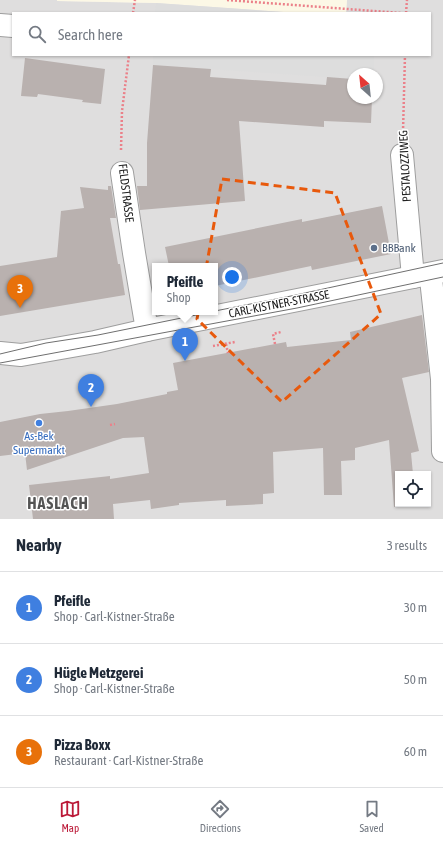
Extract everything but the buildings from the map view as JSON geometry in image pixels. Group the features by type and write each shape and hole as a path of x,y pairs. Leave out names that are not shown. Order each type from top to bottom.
{"street":[{"path":"0,25 12,26"},
{"name":"PESTALOZZIWEG","path":"402,155 428,274 431,280 442,378 443,451"},
{"name":"FELDSTRASSE","path":"122,174 147,330"},
{"name":"CARL-KISTNER-STRASSE","path":"0,367 7,362 7,355 95,342 147,330 428,274"}],"path":[{"path":"133,12 135,0"},
{"path":"227,0 388,12"},
{"path":"406,12 407,0"},
{"name":"FELDSTRASSE","path":"122,174 120,144 122,111 129,56"},
{"name":"PESTALOZZIWEG","path":"402,155 405,56"},
{"path":"275,344 273,334 281,332"},
{"path":"213,346 235,342"},
{"path":"226,344 228,353"},
{"path":"110,425 115,424"}],"highlighted area":[{"path":"222,179 335,193 381,314 282,402 197,319"}],"shaded area":[{"path":"0,0 156,3 284,12 12,12 12,56 431,56 431,12 346,12 347,0 443,0 443,519 0,519"},
{"path":"347,0 346,12 284,12 156,3 57,1"},
{"path":"156,3 284,12 155,12"},
{"path":"153,56 374,56 374,68 347,68 347,79 153,65"}],"tram line":[{"path":"218,310 443,263"},
{"path":"0,363 297,308 443,277"},
{"path":"0,354 46,343 98,335 196,315"}],"place":[{"name":"BBBank","path":"374,248"},
{"name":"Pizza Boxx","path":"20,308"},
{"name":"Pfeifle","path":"185,361"},
{"name":"Hügle Metzgerei","path":"91,407"},
{"name":"As-Bek Supermarkt","path":"39,423"}],"district":[{"name":"HASLACH","path":"58,503"}]}
